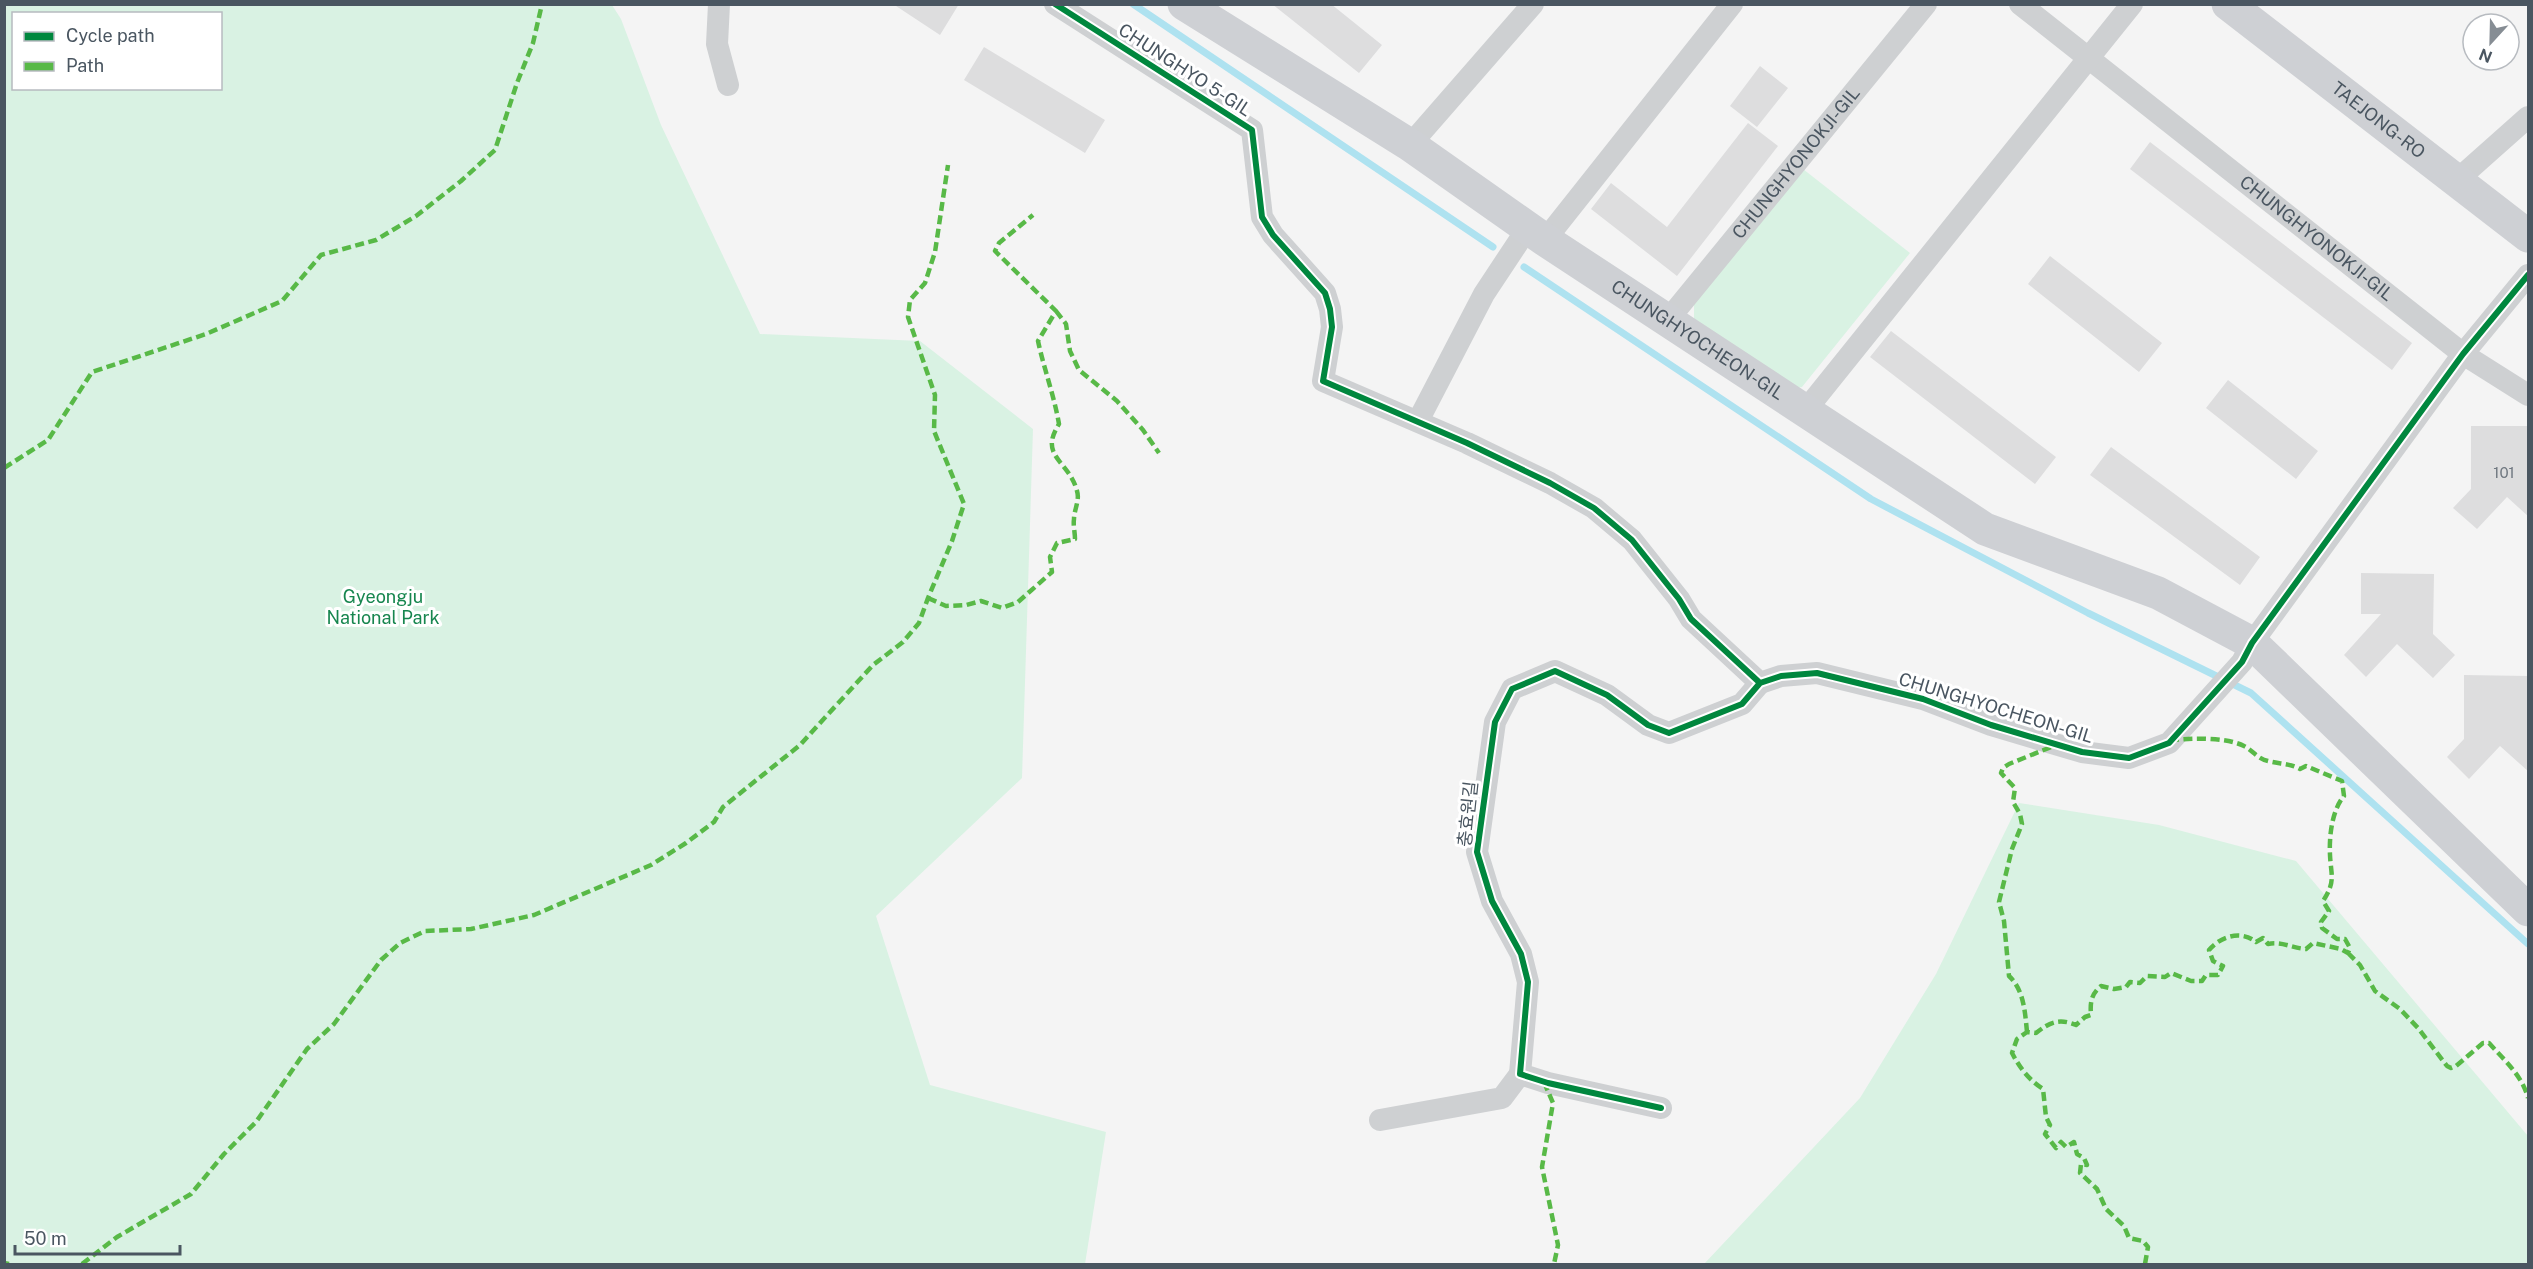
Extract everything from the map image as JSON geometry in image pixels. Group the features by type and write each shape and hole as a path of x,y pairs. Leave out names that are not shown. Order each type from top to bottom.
{"street":[{"path":"719,4 717,44 728,85"},
{"name":"CHUNGHYO 5-GIL","path":"1055,4 1252,130 1262,217 1273,235 1325,293 1330,309 1332,327 1323,381 1418,422"},
{"name":"CHUNGHYOCHEON-GIL","path":"1184,4 1410,146 1536,234 1985,529 2158,593 2252,643 2529,910"},
{"path":"1410,146 1533,4"},
{"path":"1732,4 1484,294 1418,422 1550,483 1594,508 1632,540 1679,599 1691,619 1760,682"},
{"name":"CHUNGHYONOKJI-GIL","path":"1667,321 1926,4"},
{"name":"CHUNGHYONOKJI-GIL","path":"2020,4 2463,354 2529,395"},
{"path":"1805,411 2132,4"},
{"name":"TAEJONG-RO","path":"2228,4 2529,236"},
{"path":"2456,181 2529,117"},
{"path":"2252,643 2463,354 2529,275"},
{"name":"CHUNGHYOCHEON-GIL","path":"1760,682 1781,676 1817,673 1923,699 1991,726 2082,752 2129,759 2169,743 2242,662 2252,643"},
{"name":"충효원길","path":"1520,1074 1528,982 1521,954 1491,902 1477,852 1495,722 1512,689 1555,671 1607,695 1648,725 1669,733 1742,704 1760,682"},
{"path":"1380,1120 1502,1098 1520,1074 1548,1083 1661,1108"}],"green space":[{"name":"Gyeongju National Park","path":"5,4 612,5 621,19 661,125 760,334 920,341 1033,429 1022,778 876,916 930,1085 1106,1132 1085,1264 5,1264"},
{"path":"1803,169 1910,253 1802,387 1784,390 1694,328 1694,300"},
{"path":"2019,803 2159,825 2296,861 2528,1136 2528,1264 1704,1264 1860,1098 1936,974"}],"building":[{"path":"893,4 959,4 940,35"},
{"path":"1272,4 1331,4 1382,45 1359,73"},
{"path":"984,47 1105,120 1085,153 964,80"},
{"path":"1760,66 1788,88 1757,127 1730,106"},
{"path":"1748,123 1778,146 1677,276 1591,209 1611,183 1667,227"},
{"path":"2150,142 2412,343 2392,370 2130,169"},
{"path":"2050,256 2162,343 2139,372 2028,284"},
{"path":"1891,331 2056,457 2035,484 1870,357"},
{"path":"2228,380 2318,451 2296,479 2206,408"},
{"path":"2471,426 2529,426 2529,517 2507,497 2477,529 2453,508 2471,489"},
{"path":"2111,447 2260,557 2240,585 2090,475"},
{"path":"2361,573 2434,574 2433,634 2455,655 2433,678 2397,644 2366,677 2344,655 2381,614 2361,614"},
{"path":"2464,675 2529,676 2529,772 2500,746 2469,779 2447,757 2464,739"}],"waterway":[{"path":"1133,4 1493,247"},
{"path":"1524,267 1871,499 2088,613 2251,693 2528,944"}],"marked path":[{"path":"4,468 48,440 92,372 206,334 282,301 321,255 376,240 416,216 461,181 495,150 533,43 542,4"},
{"path":"82,1264 117,1237 191,1194 224,1154 256,1122 307,1049 334,1024 381,960 400,943 425,931 471,929 534,915 651,865 714,822 723,807 800,745 873,665 903,642 919,623 952,541 964,504 934,431 935,395 908,317 910,300 925,283 935,252 948,165"},
{"path":"928,598 946,606 966,605 981,601 1002,608 1018,602 1052,572 1050,557 1057,543 1075,539 1074,516 1078,494 1068,472 1053,452 1053,435 1059,424 1038,341 1056,311 995,251 999,243 1033,215"},
{"path":"1056,311 1066,324 1070,351 1079,370 1117,401 1143,430 1159,453"},
{"path":"2145,1264 2148,1247 2143,1241 2129,1238 2124,1226 2106,1209 2097,1189 2080,1173 2081,1164 2087,1165 2084,1158 2077,1154 2074,1142 2066,1147 2061,1142 2056,1148 2045,1134 2050,1125 2046,1117 2043,1089 2025,1073 2012,1053 2017,1039 2027,1032 2036,1033 2055,1022 2076,1025 2091,1015 2092,999 2101,986 2114,989 2126,987 2130,982 2140,983 2147,976 2165,977 2171,973 2191,981 2202,981 2206,975 2218,975 2223,966 2213,961 2209,950 2219,941 2231,936 2244,936 2256,942 2263,938 2268,944 2277,943 2306,949 2313,943 2341,949 2348,953 2350,948 2345,939 2337,939 2322,928 2321,922 2329,911 2323,901 2331,883 2331,832 2334,816 2344,796 2342,781 2306,766 2300,769 2264,760 2237,743 2199,739 2173,740"},
{"path":"2027,1032 2021,995 2009,976 2004,921 1999,902 2012,849 2022,824 2020,814 2013,802 2015,788 2001,773 2003,768 2009,764 2056,745"},
{"path":"2348,953 2360,965 2375,991 2400,1009 2418,1028 2447,1066 2451,1068 2456,1066 2483,1043 2489,1043 2517,1075 2528,1098"},
{"path":"1544,1082 1553,1103 1542,1167 1558,1245 1554,1264"},
{"path":"4,1263 9,1264"}],"cycle path":[{"path":"1055,4 1252,130 1262,217 1273,235 1325,293 1330,309 1332,327 1323,381 1467,443 1550,483 1594,508 1632,540 1679,599 1691,619 1760,683 1781,676 1817,673 1923,699 1991,725 2082,752 2129,758 2169,743 2242,662 2252,643 2463,354 2528,275"},
{"path":"1661,1108 1548,1083 1520,1074 1528,982 1521,954 1492,901 1477,852 1495,722 1512,689 1555,671 1607,695 1648,725 1669,733 1742,704 1760,683"}]}
